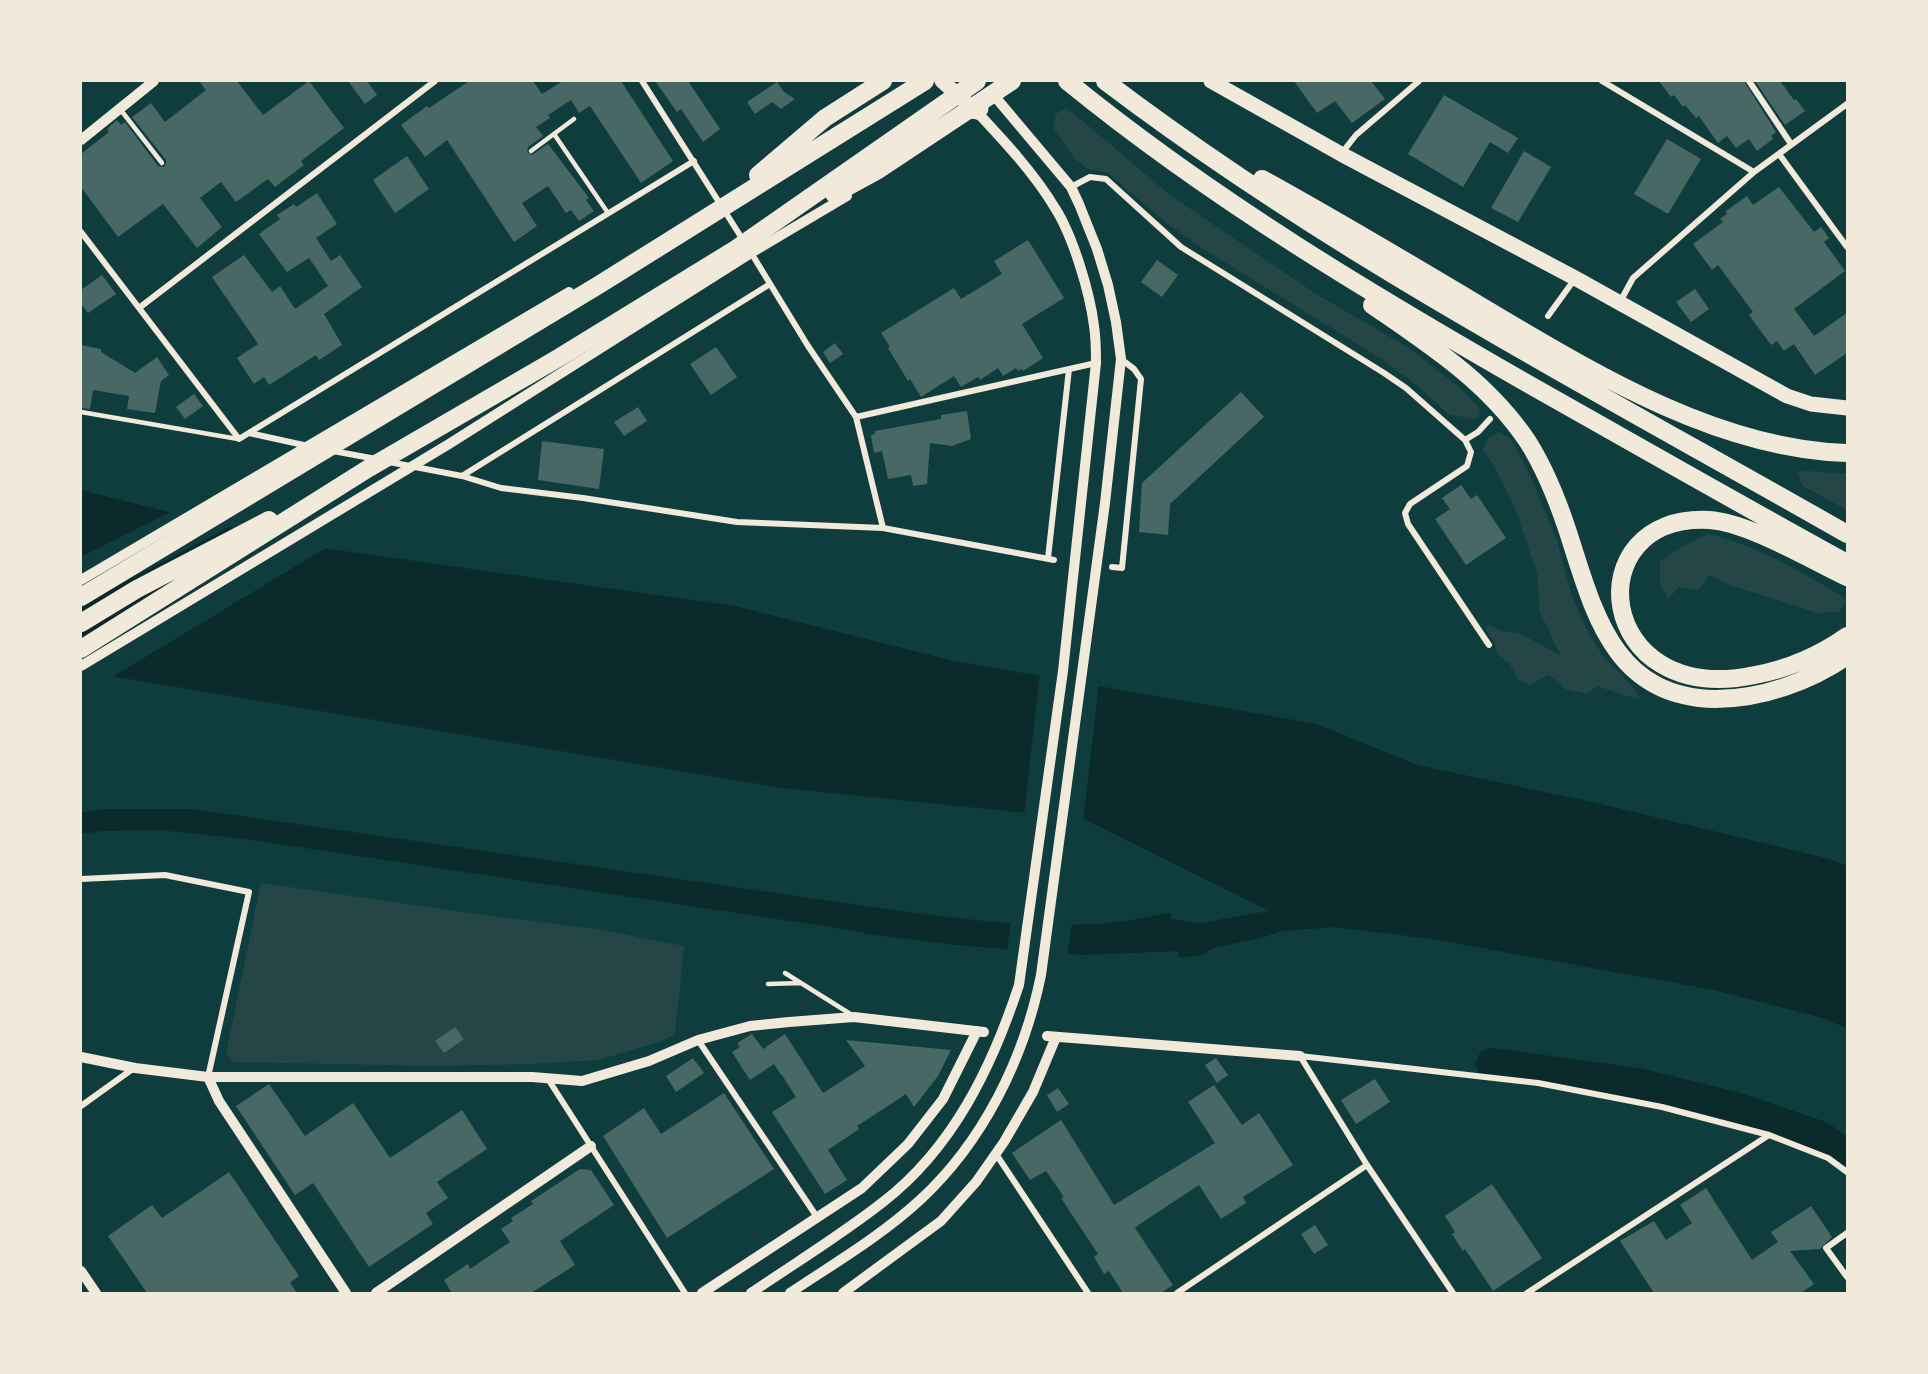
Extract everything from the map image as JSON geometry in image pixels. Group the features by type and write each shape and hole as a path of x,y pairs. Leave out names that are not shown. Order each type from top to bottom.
{"highway":[{"path":"717,207 825,118 883,81"},
{"path":"81,597 597,286 717,207 925,81"},
{"path":"743,251 979,81"},
{"path":"81,649 369,468 878,170 1012,81"},
{"path":"1067,81 1243,216 1449,359 1494,398 1528,443 1543,469 1556,499 1598,620 1619,654 1651,682 1688,696 1728,699 1748,697 1796,682 1847,656"},
{"path":"1105,81 1163,125 1324,232 1433,299 1847,534"},
{"path":"1163,125 1315,208 1521,330 1636,393 1717,426 1757,438 1794,448 1847,453"},
{"path":"1203,184 1284,238 1443,335 1847,563"},
{"path":"81,623 148,583 369,468"},
{"path":"1847,578 1750,530 1711,520 1695,520 1662,527 1637,546 1628,558 1620,588 1620,604 1624,621 1640,647 1651,658 1689,676 1722,679 1766,673 1808,658 1847,636"}],"main road":[{"path":"942,81 977,112 1024,81"},
{"path":"979,81 996,99"},
{"path":"1211,81 1787,396 1811,404 1847,408"}],"street":[{"path":"81,140 154,81"},
{"path":"139,308 435,81"},
{"path":"642,81 694,160 717,207 743,251 770,284 856,417 883,528"},
{"path":"81,580 717,207 909,81"},
{"path":"1341,154 1356,135 1419,81"},
{"path":"1602,81 1754,172"},
{"path":"1749,81 1791,144"},
{"path":"790,1293 896,1219 920,1200 952,1166 988,1116 1010,1074 1029,1024 1039,988 1105,503 1121,359 1108,285 1093,238 1071,187 1032,138 996,99"},
{"path":"1619,303 1633,278 1754,172 1847,104"},
{"path":"81,666 449,444 743,251 901,164 977,112 1011,148 1056,210 1067,233 1084,284 1094,325 1096,363 1068,622 1019,985 986,1072 948,1135 917,1171 884,1202 752,1293"},
{"path":"1779,153 1847,248"},
{"path":"81,232 239,439 694,160"},
{"path":"1071,187 1090,177 1106,179 1181,247 1384,373 1406,388 1465,440 1471,452 1467,466 1410,504 1405,513 1408,524 1489,645"},
{"path":"1548,316 1575,279"},
{"path":"462,476 770,284"},
{"path":"1112,567 1122,568 1141,379 1134,369 1121,359"},
{"path":"856,417 1096,363"},
{"path":"249,433 462,476 501,488 737,522 883,528 1051,559 1069,369"},
{"path":"1465,440 1478,432 1490,419"},
{"path":"81,879 165,875 249,892 208,1077 219,1101 346,1293"},
{"path":"81,1057 135,1068 208,1077 548,1078 582,1081 649,1061 698,1040 750,1026 854,1017 981,1032 943,1099 908,1144 862,1188 702,1293"},
{"path":"850,1291 941,1221 976,1182 996,1154 1033,1092 1052,1036 1300,1056 1538,1083 1662,1107 1769,1135 1828,1158 1847,1172"},
{"path":"698,1040 817,1217"},
{"path":"1300,1056 1367,1165 1453,1293"},
{"path":"81,1106 135,1068"},
{"path":"548,1078 685,1293"},
{"path":"1527,1293 1769,1135"},
{"path":"376,1293 591,1146"},
{"path":"996,1154 1088,1293"},
{"path":"1177,1293 1367,1165"},
{"path":"1847,1233 1826,1248 1847,1277"},
{"path":"81,1271 96,1293"}],"lane":[{"path":"120,109 162,163"},
{"path":"531,151 574,120"},
{"path":"554,134 608,213"},
{"path":"81,412 239,439"},
{"path":"785,973 854,1017"},
{"path":"768,984 801,983"}],"shaded area":[{"path":"1066,107 1170,195 1316,294 1406,346 1460,388 1481,410 1478,417 1472,419 1448,414 1418,386 1380,358 1205,250 1169,225 1108,173 1088,169 1075,159 1053,128 1056,114"},
{"path":"1499,432 1511,439 1530,475 1557,540 1572,596 1586,628 1603,656 1641,699 1597,686 1587,694 1565,689 1558,681 1547,675 1530,685 1518,679 1510,664 1497,654 1494,641 1486,630 1488,624 1500,631 1519,633 1560,655 1540,612 1537,574 1516,511 1495,467 1483,450 1488,438"},
{"path":"1797,472 1847,474 1847,510 1803,486"},
{"path":"81,490 301,545 735,606 954,661 1317,724 1417,765 1592,802 1830,859 1847,866 1847,1028 1819,1017 1714,990 1432,939 1335,927 1282,931 1213,948 1201,956 1178,957 1178,951 1081,955 956,945 866,934 246,839 158,830 102,831 81,834 81,812 110,809 193,809 981,921 1071,925 1113,922 1171,913 1171,919 1200,923 1269,911 1084,819 783,788 81,671"},
{"path":"1708,534 1776,559 1847,601 1839,612 1818,613 1730,585 1709,575 1698,590 1679,587 1668,599 1660,583 1660,562 1681,547"},
{"path":"261,883 603,930 684,946 675,1034 659,1042 598,1060 435,1066 233,1062 226,1054"}],"pier":[{"path":"174,510 233,525 81,605 81,557"},
{"path":"270,534 329,546 109,679 81,675 81,652"},
{"path":"1040,673 1099,683 1083,822 1024,815"},
{"path":"1011,920 1072,922 1067,957 1007,952"}],"building":[{"path":"199,81 237,81 263,115 309,81 344,128 301,161 304,165 275,187 268,179 236,202 221,182 200,198 222,227 197,248 163,204 118,237 81,187 81,154 109,132 107,129 117,120 121,125 125,122 158,166 164,167 166,160 132,117 151,103 165,122 206,90"},
{"path":"348,81 367,81 377,95 365,104"},
{"path":"469,81 533,81 542,94 563,81 621,81 673,161 641,183 590,106 579,113 571,100 548,115 550,118 536,127 543,136 528,147 527,152 532,155 548,144 589,198 586,200 594,211 579,221 571,210 566,213 548,186 522,203 537,226 514,242 447,140 425,157 401,125 427,106 429,108"},
{"path":"655,81 688,81 720,129 703,142 681,109 677,112"},
{"path":"1294,81 1371,81 1385,99 1352,123 1335,101 1317,113"},
{"path":"1659,81 1744,81 1776,132 1771,136 1773,139 1757,151 1749,139 1736,148 1727,136 1718,143 1699,116 1696,118 1674,95 1671,97"},
{"path":"1755,81 1780,81 1805,111 1785,125"},
{"path":"777,82 784,92 795,99 781,109 772,102 755,114 747,102"},
{"path":"1444,95 1518,138 1508,153 1490,142 1463,187 1408,154"},
{"path":"1667,139 1701,159 1668,214 1634,194"},
{"path":"1524,151 1551,167 1518,222 1491,208"},
{"path":"407,156 429,189 395,213 373,180"},
{"path":"1779,187 1814,232 1821,227 1829,238 1824,242 1845,271 1794,309 1814,336 1847,313 1847,353 1815,375 1794,344 1784,351 1777,341 1771,345 1749,315 1753,312 1718,265 1712,270 1693,244 1723,222 1720,219 1727,214 1726,211 1747,196 1753,205"},
{"path":"317,193 337,224 316,238 331,261 340,255 362,287 324,314 342,345 319,360 316,355 269,385 264,377 254,384 237,358 258,344 212,277 244,255 272,292 280,286 295,309 328,286 309,258 287,272 259,234 280,219 277,215 294,204 296,207"},
{"path":"1028,240 1064,298 1022,324 1043,358 1023,371 1022,369 1018,371 1016,368 1003,376 998,368 980,380 978,377 961,387 954,376 921,397 910,379 908,381 881,333 954,288 961,299 1002,274 994,261"},
{"path":"1157,260 1178,275 1162,297 1141,282"},
{"path":"102,275 116,294 88,313 81,304 81,290"},
{"path":"1695,289 1709,309 1691,322 1676,302"},
{"path":"835,343 843,354 830,363 823,352"},
{"path":"81,345 101,349 101,352 135,373 157,357 169,375 161,381 155,413 127,409 129,396 93,390 90,409 81,408"},
{"path":"716,347 737,377 711,395 690,364"},
{"path":"1241,392 1264,417 1170,504 1168,535 1139,532 1142,483"},
{"path":"194,394 203,406 185,419 176,407"},
{"path":"638,407 647,421 624,436 614,422"},
{"path":"967,411 971,439 952,446 930,443 927,484 913,486 911,475 888,479 882,451 874,453 871,435 875,434 875,431 941,419 941,415"},
{"path":"542,441 604,449 599,489 538,480"},
{"path":"1461,485 1471,499 1477,495 1506,538 1466,565 1435,519 1450,509 1442,498"},
{"path":"455,1027 464,1039 444,1053 435,1041"},
{"path":"752,1034 763,1049 785,1034 823,1093 865,1066 846,1040 951,1050 938,1076 914,1107 906,1094 857,1126 859,1129 828,1150 847,1180 825,1194 772,1112 796,1097 782,1075 774,1064 750,1080 732,1052 740,1047 737,1043"},
{"path":"693,1058 704,1073 676,1092 666,1076"},
{"path":"1216,1058 1228,1075 1217,1083 1205,1065"},
{"path":"1375,1079 1390,1102 1356,1124 1341,1100"},
{"path":"269,1084 305,1136 353,1103 390,1158 462,1110 487,1149 437,1182 448,1198 426,1213 433,1224 369,1267 313,1183 295,1195 236,1106"},
{"path":"1214,1085 1242,1125 1259,1113 1293,1165 1243,1197 1246,1203 1221,1219 1199,1185 1137,1226 1135,1228 1173,1285 1161,1293 1123,1293 1109,1271 1104,1274 1094,1257 1098,1254 1046,1171 1030,1180 1012,1153 1061,1120 1114,1205 1215,1143 1188,1102"},
{"path":"1058,1088 1069,1104 1057,1112 1047,1095"},
{"path":"724,1093 774,1169 667,1238 603,1136 644,1108 661,1134"},
{"path":"580,1169 591,1170 614,1205 560,1241 575,1265 531,1293 452,1293 444,1280 468,1264 470,1269 510,1242 501,1229 513,1221 511,1218 533,1204 531,1201"},
{"path":"229,1172 299,1276 290,1283 297,1293 147,1293 108,1236 152,1205 162,1218"},
{"path":"1492,1184 1542,1258 1493,1291 1452,1234 1455,1232 1445,1216"},
{"path":"1706,1188 1752,1260 1778,1242 1771,1232 1811,1206 1832,1237 1820,1249 1790,1251 1814,1284 1801,1293 1654,1293 1620,1241 1654,1221 1666,1240 1692,1223 1680,1205"},
{"path":"1315,1225 1328,1245 1314,1254 1301,1234"}],"waterway":[{"path":"1492,1064 1638,1084 1735,1108 1820,1137 1847,1156"}]}
